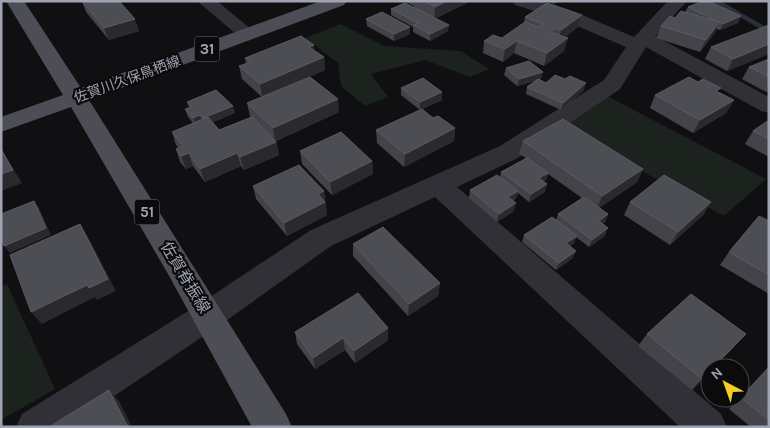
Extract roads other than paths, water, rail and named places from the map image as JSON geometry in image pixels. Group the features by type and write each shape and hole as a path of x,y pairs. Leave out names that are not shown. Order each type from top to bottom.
{"main road":[{"name":"佐賀脊振線","path":"15,1 210,316 273,427"},
{"name":"佐賀川久保鳥栖線","path":"1,125 338,1"}],"street":[{"path":"206,1 248,34"},
{"path":"521,1 567,15 640,42 769,106"},
{"path":"36,427 210,316 321,238 509,152 612,84 640,42 678,1"},
{"path":"438,185 708,427"}],"waterway":[{"path":"715,1 769,32"}]}
